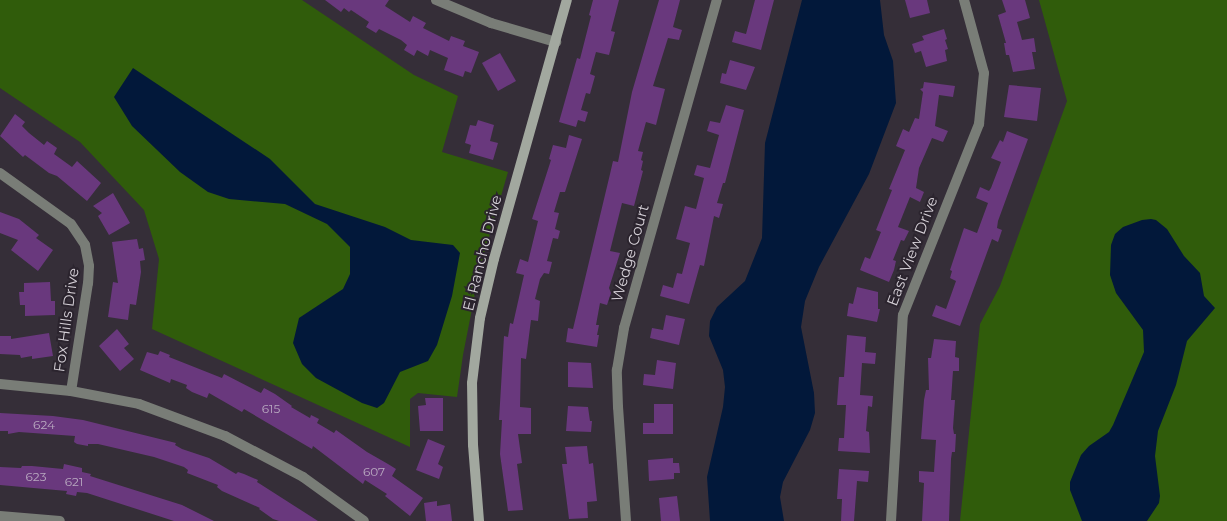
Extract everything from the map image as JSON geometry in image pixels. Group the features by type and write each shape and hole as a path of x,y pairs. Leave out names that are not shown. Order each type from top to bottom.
{"street":[{"path":"436,0 491,23 556,42"},
{"name":"El Rancho Drive","path":"479,521 473,445 472,383 480,318 494,258 567,0"},
{"name":"Wedge Court","path":"626,521 617,370 624,328 717,0"},
{"name":"East View Drive","path":"891,521 903,314 979,124 984,73 964,0"},
{"name":"Fox Hills Drive","path":"0,173 71,224 85,244 89,266 88,283 71,391"},
{"path":"0,384 71,391 139,404 225,436 303,477 364,521"},
{"path":"0,516 60,521"}],"green space":[{"path":"0,0 302,0 414,75 458,96 442,152 508,172 480,268 457,397 418,393 410,399 410,447 152,329 159,259 144,210 80,142 0,88"},
{"path":"1039,0 1227,0 1227,521 960,521 980,324 1000,286 1067,101"}],"water":[{"path":"802,0 880,0 884,35 893,61 896,103 869,174 819,267 805,301 801,327 814,393 815,413 810,430 783,482 780,497 784,521 710,521 707,477 723,407 725,387 723,370 709,336 710,321 717,307 745,281 762,238 765,143"},
{"path":"133,68 270,159 315,204 385,227 411,240 453,245 460,253 452,296 437,345 428,361 400,372 384,403 377,408 362,403 316,378 302,364 293,343 299,318 343,289 350,274 350,247 327,224 285,204 229,199 208,192 180,172 132,126 114,97"},
{"path":"1142,220 1156,220 1167,229 1184,256 1200,273 1204,296 1215,308 1187,341 1176,385 1158,431 1155,456 1160,496 1159,503 1147,521 1082,521 1070,490 1070,482 1081,455 1089,446 1109,432 1113,425 1144,352 1143,330 1116,293 1110,275 1111,245 1115,234 1123,227"}],"building":[{"path":"325,0 389,0 385,6 410,22 413,16 426,23 423,28 449,41 451,36 465,41 463,46 479,52 471,73 465,71 463,77 444,70 448,58 430,50 428,56 417,50 414,56 404,50 407,45 401,40 379,29 376,33 366,27 369,22 351,10 349,12 344,8 341,12"},
{"path":"593,0 619,0 611,31 615,32 609,55 596,52 590,74 595,76 590,94 586,93 581,110 588,112 585,122 578,120 576,127 559,122 577,58 580,59"},
{"path":"659,0 680,0 673,27 682,30 679,40 668,38 653,86 665,89 656,125 646,122 638,151 643,152 641,170 643,171 634,206 622,203 610,251 620,253 609,288 611,293 607,305 600,303 596,325 599,325 597,347 566,342 568,328 573,329 613,161 618,162 632,92"},
{"path":"755,0 774,0 761,50 732,42 735,31 746,34"},
{"path":"905,0 927,0 930,13 910,18"},
{"path":"1002,0 1025,0 1030,18 1017,22 1022,40 1034,38 1036,52 1032,52 1035,69 1013,72 1009,55 1006,55 1004,43 1006,43 998,15 1006,12"},
{"path":"944,29 948,49 945,50 947,61 926,67 921,51 915,53 912,44 924,40 922,36"},
{"path":"500,53 516,81 498,91 482,63"},
{"path":"730,60 755,67 746,90 720,83 722,73 726,74"},
{"path":"924,82 955,86 953,97 939,95 935,126 948,131 943,142 932,138 919,168 916,188 924,192 920,202 910,197 898,227 909,231 904,241 901,240 893,260 896,261 889,282 860,270 865,257 870,259 881,232 876,230 892,190 889,189 905,150 896,146 903,129 909,132 915,118 919,119 923,92 920,89 923,88"},
{"path":"1009,85 1041,88 1037,121 1004,117"},
{"path":"726,105 744,110 725,183 723,183 717,203 723,204 719,218 714,216 704,266 700,265 689,304 660,296 663,285 673,288 677,273 682,274 690,243 676,239 685,206 696,209 704,178 694,175 697,165 710,168 719,135 707,131 710,121 720,123"},
{"path":"15,114 25,122 22,126 29,133 44,145 47,141 57,148 54,154 72,167 77,161 101,183 87,201 57,176 49,173 25,155 23,157 0,136"},
{"path":"478,120 494,125 490,141 498,143 493,160 469,153 471,145 465,143 470,125 476,126"},
{"path":"1007,131 1028,139 998,221 997,228 1002,230 998,242 992,239 960,326 932,316 936,305 946,309 956,281 950,278 952,271 950,270 964,228 977,233 988,203 976,198 980,187 989,191 991,188 1001,162 991,158 1000,140 1003,142"},
{"path":"569,135 582,139 565,192 560,192 554,212 559,213 555,229 560,231 558,239 553,238 547,261 552,262 549,274 544,273 540,279 535,299 540,301 538,321 531,320 526,359 521,358 520,407 531,408 531,434 518,434 522,463 517,464 523,510 508,511 500,454 502,420 499,420 504,336 508,337 510,323 513,324 524,275 516,273 520,259 528,262 538,221 532,219 551,160 549,159 553,145 566,148"},
{"path":"113,193 130,223 109,235 98,216 102,213 93,206"},
{"path":"0,212 19,219 39,235 36,238 53,250 38,271 11,250 18,240 0,233"},
{"path":"137,239 139,249 143,248 145,260 140,261 141,272 136,305 130,304 128,320 108,317 113,282 118,283 112,242"},
{"path":"50,282 51,301 55,301 55,315 25,316 25,305 20,305 19,292 24,292 24,283"},
{"path":"857,287 878,292 878,309 880,309 877,322 847,316 849,303 853,304"},
{"path":"666,315 685,319 679,345 650,338 652,328 663,330"},
{"path":"117,329 129,344 124,348 134,359 120,371 99,346"},
{"path":"49,333 53,356 32,359 32,356 21,358 20,355 0,354 0,336 11,336 11,339"},
{"path":"847,335 866,337 865,352 876,353 875,364 862,363 860,395 873,396 872,407 868,406 866,431 869,432 870,453 838,451 839,438 844,438 846,405 837,405 839,377 844,377"},
{"path":"934,339 956,341 955,357 959,358 959,371 953,371 951,400 955,400 953,428 954,434 956,434 955,452 952,452 951,459 949,521 922,521 924,483 919,482 919,471 934,472 936,440 921,439 924,400 926,390 929,390 928,358 931,358"},
{"path":"160,351 170,355 169,357 222,378 224,374 261,393 264,388 275,394 291,407 310,418 311,415 319,419 317,423 334,433 336,430 367,452 396,469 392,476 423,498 410,516 385,496 387,494 365,480 363,484 313,446 312,449 244,409 242,412 209,393 207,398 192,392 186,388 187,385 171,379 170,383 140,370 147,352 158,355"},
{"path":"657,360 676,363 673,389 643,385 644,374 655,375"},
{"path":"568,362 591,363 593,388 568,387"},
{"path":"425,398 443,398 443,431 420,431 418,406 426,405"},
{"path":"654,404 673,404 673,434 643,434 643,423 654,423"},
{"path":"568,406 588,407 590,421 592,421 591,432 566,431"},
{"path":"0,413 83,420 176,443 175,445 182,449 209,458 236,474 238,472 258,480 257,482 318,521 279,521 273,519 260,508 222,491 217,487 218,485 187,473 188,470 184,467 154,457 98,444 88,444 88,446 77,444 74,442 75,436 19,432 8,434 8,431 0,431"},
{"path":"428,439 445,446 438,464 443,467 439,479 416,470"},
{"path":"587,446 589,464 593,463 597,501 587,502 588,518 569,519 562,464 567,464 565,447"},
{"path":"673,458 673,463 679,463 680,473 674,473 674,479 649,481 648,460"},
{"path":"64,464 82,468 82,472 91,474 90,476 182,505 214,521 174,521 87,493 77,492 76,496 66,494 67,491 0,485 0,467 21,468 22,466 32,466 63,469"},
{"path":"839,469 869,471 868,482 857,481 854,521 841,521 842,499 837,499"},
{"path":"677,496 680,521 661,521 659,498"},
{"path":"437,501 437,506 450,504 452,521 426,521 424,503"}]}
